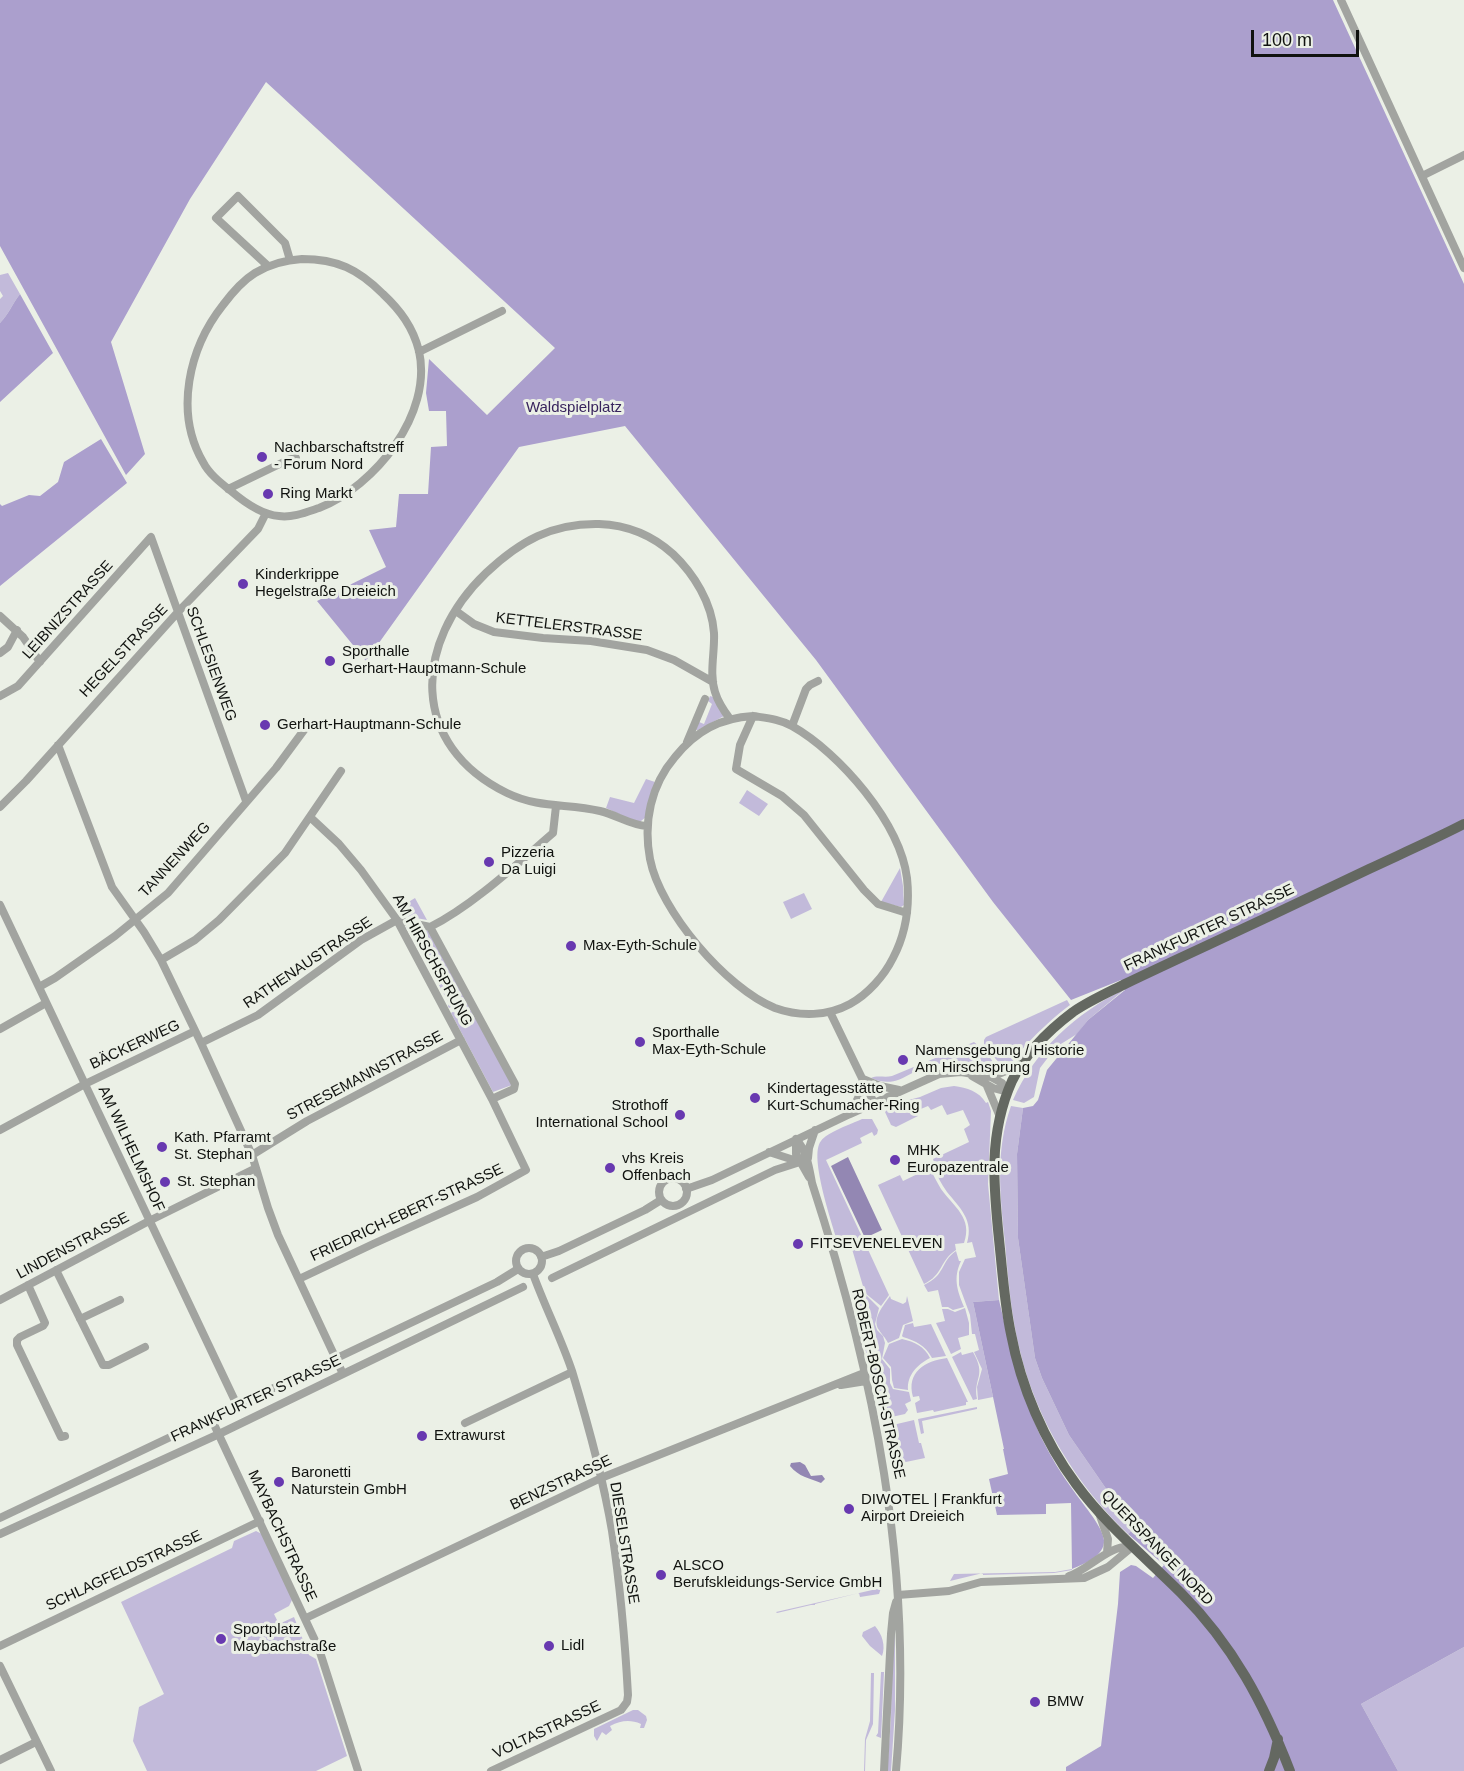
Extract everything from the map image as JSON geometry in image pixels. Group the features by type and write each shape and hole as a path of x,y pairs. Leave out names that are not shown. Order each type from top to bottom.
{"main road":[{"name":"FRANKFURTER STRASSE","path":"1008,1092 1021,1065 1047,1034 1075,1010 1104,994 1464,824"},
{"name":"QUERSPANGE NORD","path":"1008,1092 995,1138 994,1184 1004,1283 1014,1347 1028,1391 1048,1438 1066,1469 1099,1513 1180,1592 1219,1636 1237,1662 1253,1687 1278,1738 1290,1771"},
{"path":"1269,1771 1278,1738"}],"street":[{"path":"1341,0 1464,268"},
{"path":"1422,176 1464,156"},
{"path":"268,266 216,218 238,196 285,243 290,260"},
{"path":"290,260 327,260 348,267 379,290 402,314 411,329 419,352 420,380 407,426 392,450 374,470 347,493 317,508 283,516 266,513 237,496 208,471 194,444 188,405 189,381 198,349 218,312 243,281 268,266 290,260"},
{"path":"419,352 502,311"},
{"path":"228,489 296,458"},
{"name":"HEGELSTRASSE","path":"0,807 178,612 258,529 266,513"},
{"path":"647,826 634,825 601,811 543,805 521,799 485,781 461,761 445,737 434,704 432,673 439,643 470,591 514,549 551,530 578,525 606,524 646,535 668,550 689,573 703,594 713,626 712,682 717,697 730,719"},
{"name":"SCHLESIENWEG","path":"151,537 246,801"},
{"name":"LEIBNIZSTRASSE","path":"0,696 18,686 40,663 151,537"},
{"name":"KETTELERSTRASSE","path":"456,611 474,624 494,632 609,643 647,650 674,660 712,682"},
{"path":"0,616 30,645 40,663"},
{"path":"0,653 8,646 17,630"},
{"path":"792,726 806,689 810,684 818,681"},
{"path":"687,742 705,730 730,719 753,716 771,718 792,726 845,769 864,791 886,823 898,846 906,873 908,893 905,926 899,947 890,964 879,979 859,998 830,1012 805,1013 776,1008 738,984 710,959 683,926 659,886 650,859 647,826 650,807 658,781 687,742 705,699"},
{"path":"753,716 740,745 736,769 782,796 804,815 873,900 884,907 907,913"},
{"name":"TANNENWEG","path":"39,987 136,920 168,893 276,768 306,726"},
{"path":"58,744 112,887 161,960 201,1042 252,1155 273,1221 343,1374"},
{"path":"161,960 195,940 219,920 285,853 341,771"},
{"path":"397,920 430,927 484,891 553,833 556,806"},
{"name":"AM HIRSCHSPRUNG","path":"310,817 339,844 361,870 397,920 492,1099 526,1170"},
{"name":"AM WILHELMSHOF","path":"0,905 3,918 86,1084 237,1405"},
{"name":"RATHENAUSTRASSE","path":"201,1042 258,1015 361,940 397,920"},
{"name":"AM HIRSCHSPRUNG","path":"430,927 515,1084 514,1089 492,1099"},
{"path":"0,1029 46,1003"},
{"path":"830,1012 874,1103"},
{"name":"BÄCKERWEG","path":"0,1130 86,1084 195,1032"},
{"name":"STRESEMANNSTRASSE","path":"252,1155 307,1121 461,1040"},
{"path":"989,1081 1021,1065"},
{"path":"686,1189 712,1180 814,1130 939,1074 966,1073 1002,1083 1008,1092"},
{"path":"863,1078 880,1086 901,1090"},
{"path":"850,1114 859,1096 863,1078"},
{"path":"989,1081 1000,1117"},
{"path":"804,1162 814,1130"},
{"name":"ROBERT-BOSCH-STRASSE","path":"796,1139 800,1144 812,1183 850,1316 884,1462 898,1595 900,1688 896,1771"},
{"path":"769,1152 804,1162"},
{"path":"552,1278 775,1170 804,1162"},
{"name":"LINDENSTRASSE","path":"0,1299 256,1168"},
{"name":"FRIEDRICH-EBERT-STRASSE","path":"299,1279 477,1197 526,1170"},
{"path":"668,1179 677,1179 684,1185 686,1198 680,1204 672,1206 661,1200 659,1189 663,1182 668,1179"},
{"path":"541,1257 559,1251 661,1200"},
{"path":"531,1248 541,1257 540,1268 533,1274 524,1274 518,1269 515,1261 516,1256 522,1250 531,1248"},
{"name":"FRANKFURTER STRASSE","path":"0,1518 497,1282 518,1269"},
{"path":"57,1270 104,1365 110,1365 145,1347"},
{"name":"DIESELSTRASSE","path":"533,1274 572,1372 601,1478 611,1531 626,1664 627,1702 621,1710 614,1713"},
{"path":"28,1285 45,1323 20,1337 17,1345 61,1437 65,1436"},
{"name":"FRANKFURTER STRASSE","path":"0,1534 219,1434 523,1287"},
{"path":"80,1319 120,1300"},
{"path":"465,1423 572,1372"},
{"name":"BENZSTRASSE","path":"306,1618 601,1478 832,1386 865,1377"},
{"name":"MAYBACHSTRASSE","path":"211,1418 306,1618 326,1669 358,1771"},
{"path":"1099,1513 1108,1539 1107,1553"},
{"name":"SCHLAGFELDSTRASSE","path":"0,1646 260,1521"},
{"path":"1054,1580 1080,1572 1121,1546 1132,1547"},
{"path":"898,1595 949,1591 981,1582 1075,1579 1090,1576 1111,1565 1132,1547"},
{"name":"ROBERT-BOSCH-STRASSE","path":"884,1771 891,1634 898,1595"},
{"path":"0,1666 51,1771"},
{"name":"VOLTASTRASSE","path":"491,1771 614,1713"},
{"path":"0,1760 36,1742"}],"shaded area":[{"path":"8,273 20,294 0,323 0,299 3,296 0,291 0,275"},
{"path":"710,696 713,697 724,716 696,730 699,722 704,724 712,704 708,701"},
{"path":"646,779 655,782 646,817 641,821 636,822 606,808 610,797 634,803"},
{"path":"747,790 768,804 759,816 739,803"},
{"path":"900,868 904,905 901,907 881,902"},
{"path":"804,893 812,909 791,919 783,902"},
{"path":"415,898 427,920 400,915 397,909"},
{"path":"405,927 429,931 466,999 449,1008 411,932"},
{"path":"1125,989 1088,1020 1077,1034 1056,1047 1040,1068 1034,1097 1024,1103 1013,1100 1033,1065 1059,1035 1090,1009"},
{"path":"1067,1000 1070,1005 1042,1028 1004,1068 984,1046 986,1037"},
{"path":"467,1003 512,1085 493,1092 451,1013"},
{"path":"974,1042 985,1051 999,1070 938,1064 890,1082 871,1078 892,1076"},
{"path":"954,1086 976,1093 986,1103 988,1102 991,1111 988,1184 999,1300 973,1302 993,1397 978,1400 977,1387 982,1369 974,1352 979,1350 975,1334 972,1334 970,1315 959,1285 959,1272 965,1259 976,1257 972,1242 967,1243 969,1228 967,1221 961,1209 945,1189 933,1166 935,1165 933,1159 969,1142 964,1129 970,1125 963,1110 947,1115 942,1105 931,1110 928,1106 916,1111 918,1116 896,1127 891,1125 885,1112 894,1104 941,1088"},
{"path":"1011,1106 1023,1108 1017,1154 1018,1238 1035,1358 1069,1435 1107,1490 1137,1517 1136,1526 1128,1534 1092,1495 1061,1450 1036,1402 1020,1351 1010,1296 1000,1190 1003,1140"},
{"path":"862,1119 872,1119 878,1130 877,1134 874,1136 872,1132 860,1138 862,1143 826,1160 863,1239 840,1250 823,1193 818,1149 821,1141 829,1134"},
{"path":"848,1157 882,1230 865,1238 831,1166"},
{"path":"930,1168 941,1189 961,1213 966,1234 964,1243 955,1244 956,1250 947,1258 935,1276 924,1284 878,1185 900,1175 903,1181"},
{"path":"865,1243 889,1295 881,1306 865,1293 852,1249"},
{"path":"956,1251 961,1261 957,1273 957,1284 964,1307 953,1310 942,1307 938,1290 928,1292 924,1285 940,1273 947,1260"},
{"path":"863,1292 879,1308 875,1324 885,1343 882,1359 890,1369 890,1383 893,1389 909,1392 911,1401 905,1404 908,1410 905,1414 882,1417 852,1295"},
{"path":"890,1296 891,1299 903,1304 907,1296 913,1321 903,1325 899,1338 888,1343 876,1321"},
{"path":"965,1308 969,1335 958,1338 961,1349 951,1354 936,1323 945,1321 942,1309 955,1312"},
{"path":"913,1323 914,1327 931,1324 946,1356 932,1358 920,1344 902,1336 905,1325"},
{"path":"902,1339 919,1345 930,1358 914,1371 909,1380 908,1390 894,1388 891,1367 883,1358 889,1344"},
{"path":"961,1352 962,1355 973,1352 977,1360 979,1372 977,1399 973,1400 952,1357"},
{"path":"947,1358 968,1402 966,1405 934,1412 933,1410 917,1413 915,1403 920,1400 919,1396 913,1397 912,1388 915,1374 931,1362"},
{"path":"977,1407 977,1409 922,1421 924,1433 921,1434 918,1419"},
{"path":"914,1420 925,1458 891,1463 884,1427"},
{"path":"800,1462 805,1465 811,1476 822,1475 825,1479 821,1483 797,1473 790,1466 791,1463"},
{"name":"Sportplatz Maybachstraße","path":"256,1531 262,1534 293,1598 289,1606 274,1614 279,1624 294,1617 309,1655 316,1659 347,1756 316,1771 147,1771 133,1741 139,1707 164,1694 121,1602 232,1548 234,1541"},
{"path":"1072,1569 1054,1573 983,1575 983,1573 1055,1572"},
{"path":"981,1573 950,1581 954,1574"},
{"path":"881,1588 879,1594 860,1597 859,1593"},
{"path":"858,1593 815,1605 776,1612"},
{"path":"875,1626 883,1640 882,1656 862,1636 863,1632"},
{"path":"895,1627 895,1710 891,1771 887,1771 891,1718 892,1643"},
{"path":"1464,1647 1464,1771 1398,1771 1361,1704"},
{"path":"881,1672 884,1672 881,1738 876,1736"},
{"path":"871,1673 874,1673 873,1724 866,1740 864,1771 865,1739 870,1721"},
{"path":"633,1710 638,1710 646,1716 644,1728 640,1728 641,1724 637,1722 621,1722 610,1726 612,1730 606,1735 602,1732 597,1741 594,1729"}],"green space":[{"name":"Waldspielplatz","path":"0,0 1333,0 1464,284 1464,1647 1361,1704 1398,1771 1066,1771 1066,1767 1101,1746 1120,1572 1131,1565 1153,1578 1164,1565 1128,1534 1136,1526 1137,1517 1107,1490 1069,1435 1042,1378 1035,1358 1018,1238 1017,1154 1023,1108 1033,1106 1038,1100 1047,1070 1088,1020 1125,990 1121,980 1071,1000 993,902 816,660 625,426 519,447 366,661 317,601 386,567 369,530 396,527 399,494 428,494 431,447 447,446 446,411 429,411 426,393 429,359 487,415 555,348 266,82 190,199 111,342 145,454 126,475 0,246"},
{"path":"20,294 53,353 0,402 0,323"},
{"path":"101,439 127,483 0,586 0,504 2,506 29,495 40,496 58,482 64,462"},
{"path":"999,1300 1015,1362 1039,1432 1060,1472 1095,1521 1104,1540 1101,1551 1097,1555 1072,1569 1071,1503 1046,1504 1046,1514 997,1515 989,1479 1008,1474 973,1302"}],"place":[{"name":"Nachbarschaftstreff - Forum Nord","path":"262,457"},
{"name":"Ring Markt","path":"268,494"},
{"name":"Kinderkrippe Hegelstraße Dreieich","path":"243,584"},
{"name":"Sporthalle Gerhart-Hauptmann-Schule","path":"330,661"},
{"name":"Gerhart-Hauptmann-Schule","path":"265,725"},
{"name":"Pizzeria Da Luigi","path":"489,862"},
{"name":"Max-Eyth-Schule","path":"571,946"},
{"name":"Sporthalle Max-Eyth-Schule","path":"640,1042"},
{"name":"Namensgebung / Historie Am Hirschsprung","path":"903,1060"},
{"name":"Kindertagesstätte Kurt-Schumacher-Ring","path":"755,1098"},
{"name":"Strothoff International School","path":"680,1115"},
{"name":"Kath. Pfarramt St. Stephan","path":"162,1147"},
{"name":"MHK Europazentrale","path":"895,1160"},
{"name":"vhs Kreis Offenbach","path":"610,1168"},
{"name":"St. Stephan","path":"165,1182"},
{"name":"FITSEVENELEVEN","path":"798,1244"},
{"name":"Extrawurst","path":"422,1436"},
{"name":"Baronetti Naturstein GmbH","path":"279,1482"},
{"name":"DIWOTEL | Frankfurt Airport Dreieich","path":"849,1509"},
{"name":"ALSCO Berufskleidungs-Service GmbH","path":"661,1575"},
{"name":"Sportplatz Maybachstraße","path":"221,1639"},
{"name":"Lidl","path":"549,1646"},
{"name":"BMW","path":"1035,1702"}]}
